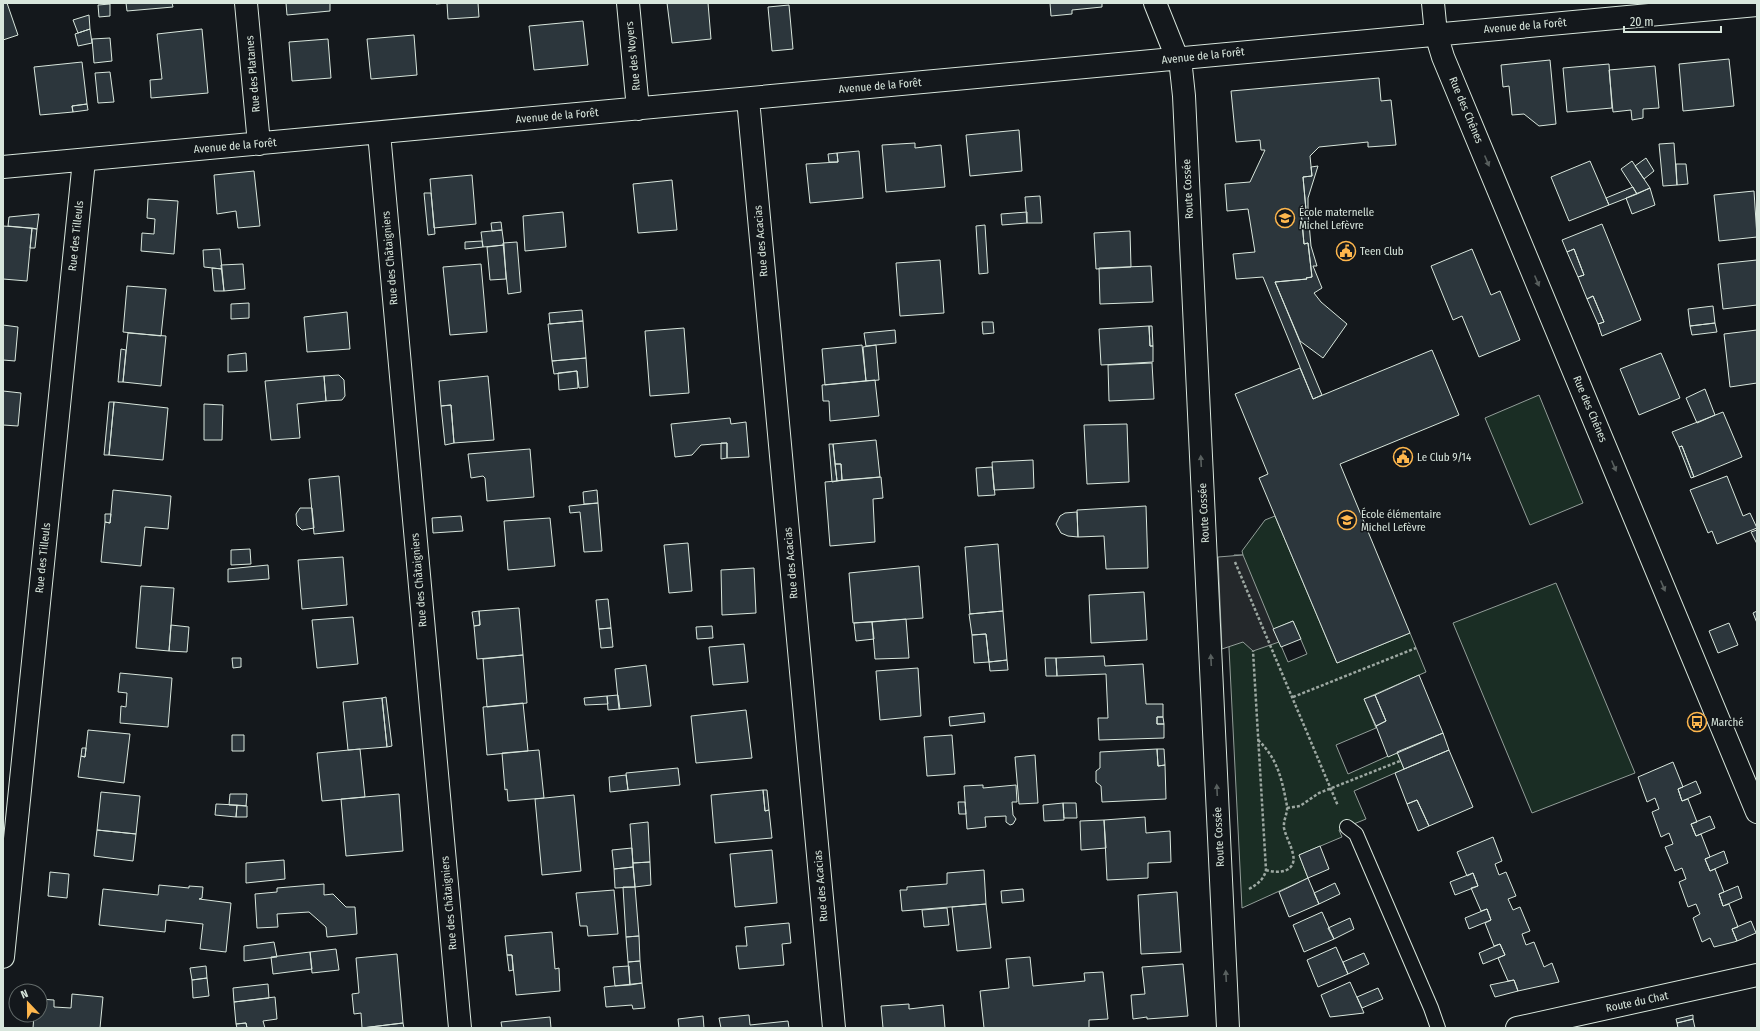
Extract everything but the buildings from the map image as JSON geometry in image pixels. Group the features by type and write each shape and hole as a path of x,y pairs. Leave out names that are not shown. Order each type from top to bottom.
{"street":[{"name":"Rue des Platanes","path":"246,3 259,144"},
{"name":"Rue des Noyers","path":"628,3 638,109"},
{"name":"Route Cossée","path":"1155,3 1177,58 1182,76 1228,1022"},
{"name":"Rue des Chênes","path":"1433,3 1436,34 1443,57 1757,812"},
{"name":"Avenue de la Forêt","path":"3,167 1757,5"},
{"name":"Rue des Acacias","path":"748,99 834,1028"},
{"name":"Rue des Châtaigniers","path":"378,133 460,1028"},
{"name":"Rue des Tilleuls","path":"3,957 84,160"},
{"name":"Route du Chat","path":"1517,1028 1757,976"}],"lane":[{"path":"1347,827 1356,834 1431,1008 1438,1028"}],"path":[{"path":"1234,556 1347,827"},
{"path":"1293,698 1416,648"},
{"path":"1222,897 1241,892 1257,885 1265,875 1266,870 1252,651"},
{"path":"1258,740 1269,750 1277,765 1287,808 1284,822 1286,834 1294,855 1291,867 1288,870 1278,873 1266,870"},
{"path":"1287,808 1300,806 1319,793 1400,761"}],"green space":[{"path":"1539,395 1583,503 1530,525 1485,418"},
{"path":"1275,516 1337,663 1410,633 1426,672 1364,699 1376,728 1336,745 1348,774 1397,752 1404,769 1354,791 1366,819 1339,830 1342,837 1299,855 1308,878 1242,908 1229,648 1234,555 1243,555 1242,551 1265,520","holes":["1293,621 1307,654 1288,662 1274,629"]},
{"path":"1556,583 1635,773 1532,813 1453,623"}],"shaded area":[{"path":"1243,555 1279,642 1253,651 1243,642 1222,649 1218,557"}],"place":[{"name":"École maternelle Michel Lefèvre","path":"1285,218"},
{"name":"Teen Club","path":"1346,251"},
{"name":"Le Club 9/14","path":"1403,457"},
{"name":"École élémentaire Michel Lefèvre","path":"1347,520"},
{"name":"Marché","path":"1697,722"}]}
